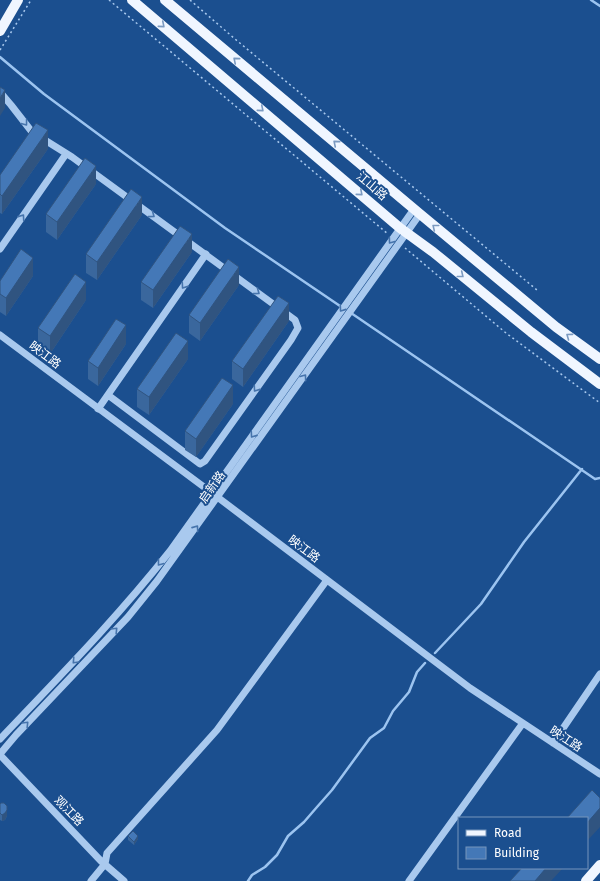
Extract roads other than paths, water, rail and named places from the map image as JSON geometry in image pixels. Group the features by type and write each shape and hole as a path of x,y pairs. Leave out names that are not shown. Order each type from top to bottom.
{"main road":[{"path":"0,31 18,0"},
{"name":"江山路","path":"132,0 404,230 531,332 600,384"},
{"name":"江山路","path":"166,0 556,327 600,359"},
{"path":"586,881 600,864"}],"street":[{"path":"0,92 32,132 66,154 206,254 295,320 298,328 205,461 200,464 108,395"},
{"path":"0,249 66,154"},
{"name":"启新路","path":"0,739 131,599 215,495 359,300 399,243 404,230 417,212"},
{"name":"启新路","path":"0,754 16,735 137,607 178,553 215,495 332,323 393,238 404,230"},
{"path":"98,409 206,254"},
{"name":"映江路","path":"0,336 215,495 470,688 600,774"},
{"path":"91,881 105,864 107,854 217,730 328,580"},
{"path":"553,743 600,674"},
{"path":"409,881 523,723"},
{"name":"观江路","path":"0,754 105,864 124,881"}],"waterway":[{"path":"591,0 600,6"},
{"path":"0,57 44,94 225,228 343,308"},
{"path":"351,313 595,479 600,478"},
{"path":"435,653 481,604 524,542 582,469"},
{"path":"248,881 252,875 265,867 277,855 288,836 304,822 332,790 370,738 384,728 393,711 409,692 417,672 425,663"}]}
